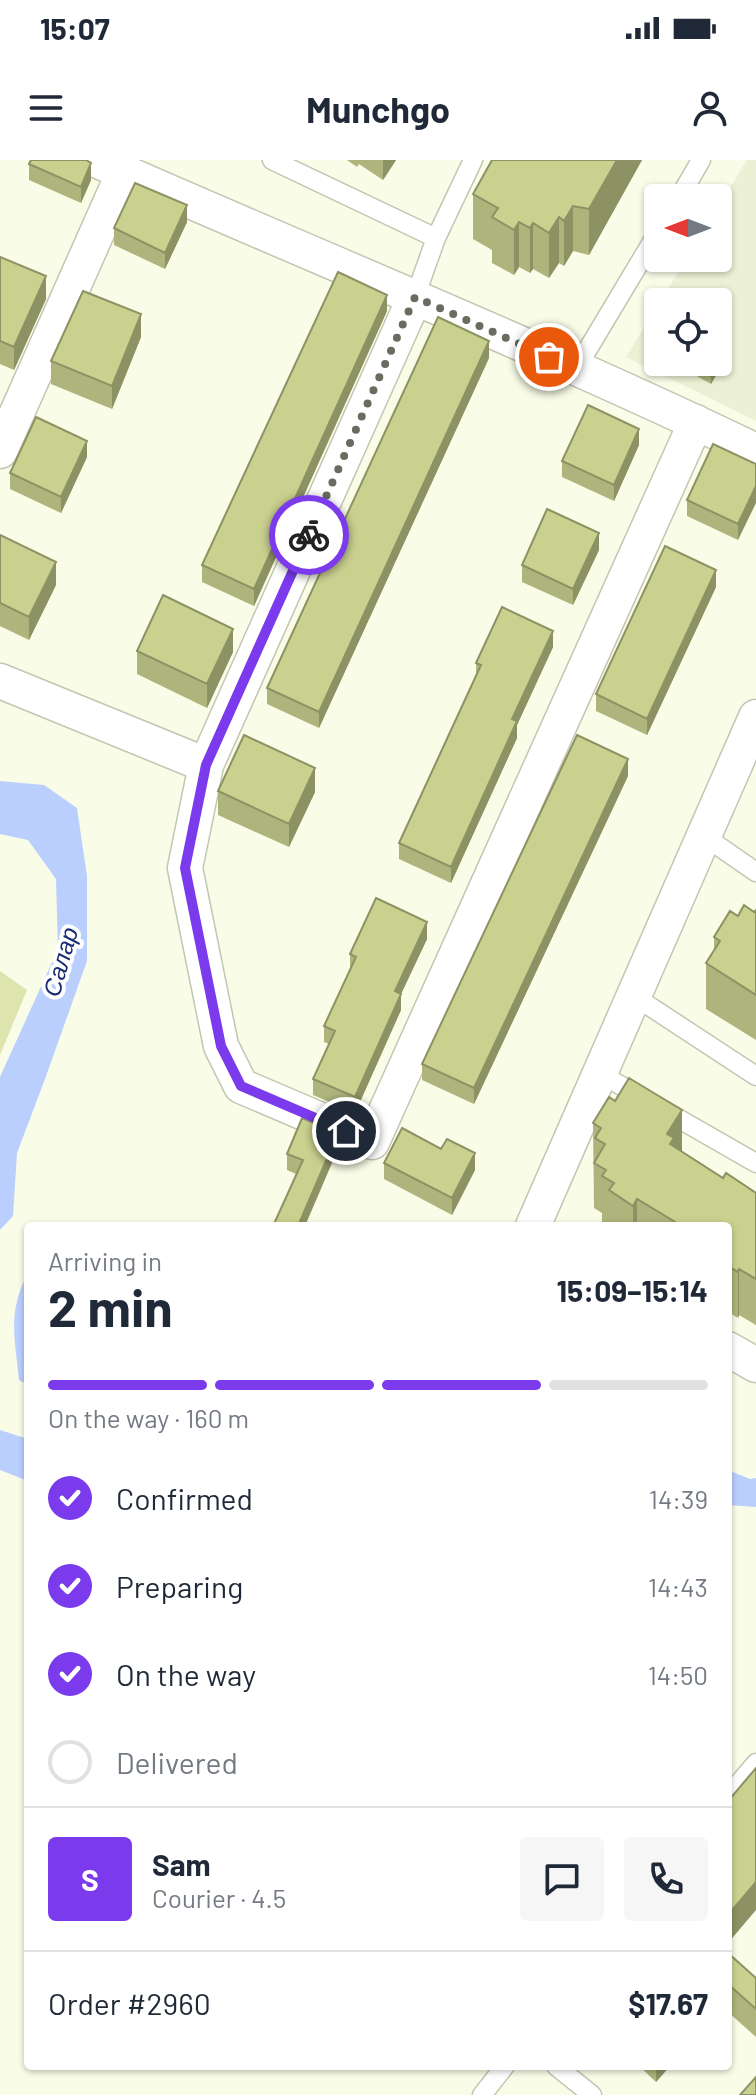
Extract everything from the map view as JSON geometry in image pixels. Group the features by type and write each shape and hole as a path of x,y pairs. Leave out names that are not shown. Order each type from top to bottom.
{"street":[{"path":"0,451 110,166 415,297 756,451"},
{"path":"415,297 206,765 185,868 221,1046 241,1086 372,1142 696,422"},
{"path":"0,681 206,765"},
{"path":"535,1222 704,836 753,734"},
{"path":"732,1351 756,1365"}],"lane":[{"path":"272,160 436,238"},
{"path":"415,297 436,238 473,160"},
{"path":"687,184 701,160"},
{"path":"576,369 644,255"},
{"path":"704,836 756,872"},
{"path":"634,996 756,1076"},
{"path":"599,1073 756,1163"},
{"path":"732,1791 756,1763"},
{"path":"482,2095 502,2070"},
{"path":"561,2070 592,2095"}],"shaded area":[{"path":"747,160 756,160 756,421 665,376 732,376 732,288 669,288 678,272 732,272 732,184"},
{"path":"644,328 644,366 626,357"}],"green space":[{"path":"0,971 27,990 0,1055"}],"water":[{"name":"Салар","path":"0,781 44,785 77,808 87,876 87,961 17,1153 13,1216 0,1230 0,1077 58,949 56,879 28,840 0,834"},
{"path":"24,1281 24,1383 19,1380 14,1326"},
{"path":"0,1430 24,1438 24,1479 0,1470"},
{"path":"732,1472 750,1479 756,1478 756,1507 732,1505"}],"building":[{"path":"31,160 86,160 91,163 81,187 29,164"},
{"path":"492,160 617,160 589,209 573,206 564,221 559,217 549,233 533,223 530,228 519,222 514,230 492,217 498,208 473,194"},
{"path":"135,183 187,205 165,253 114,228"},
{"path":"0,257 46,276 14,347 0,341"},
{"path":"338,272 387,295 254,589 202,565"},
{"path":"83,291 141,314 112,386 51,361"},
{"path":"438,317 489,341 319,712 267,688"},
{"path":"588,405 639,429 614,485 562,461"},
{"path":"36,417 87,441 61,497 10,473"},
{"path":"713,444 756,464 756,486 738,524 687,500"},
{"path":"547,509 599,533 573,589 522,565"},
{"path":"0,535 56,562 29,617 0,603"},
{"path":"665,546 716,570 647,719 596,694"},
{"path":"163,595 233,629 207,684 137,651"},
{"path":"502,607 553,631 512,719 517,721 451,867 399,843 481,665 476,663"},
{"path":"244,735 315,768 289,824 218,791"},
{"path":"577,735 628,759 474,1088 422,1064"},
{"path":"376,898 427,922 395,991 401,994 355,1097 313,1079 335,1031 324,1026 356,957 350,954"},
{"path":"744,905 754,912 756,910 756,995 706,963 720,941 714,937 730,911 738,916"},
{"path":"629,1078 682,1110 667,1134 674,1138 670,1144 723,1178 726,1173 756,1193 756,1279 732,1268 732,1222 675,1222 637,1199 633,1206 609,1190 614,1183 602,1176 606,1170 594,1163 605,1144 595,1138 601,1128 593,1123 609,1097 615,1101"},
{"path":"302,1118 338,1133 300,1222 275,1222 303,1160 287,1154"},
{"path":"402,1128 441,1149 447,1139 475,1153 452,1198 384,1163"},
{"path":"756,1768 756,1882 732,1910 732,1796"},
{"path":"732,1957 756,1978 756,2009 732,1988"},
{"path":"756,2077 756,2095 740,2095"}],"way so far":[{"path":"309,535 415,297 549,357"}],"route":[{"path":"309,535 206,765 185,868 221,1046 241,1086 346,1131"}]}
